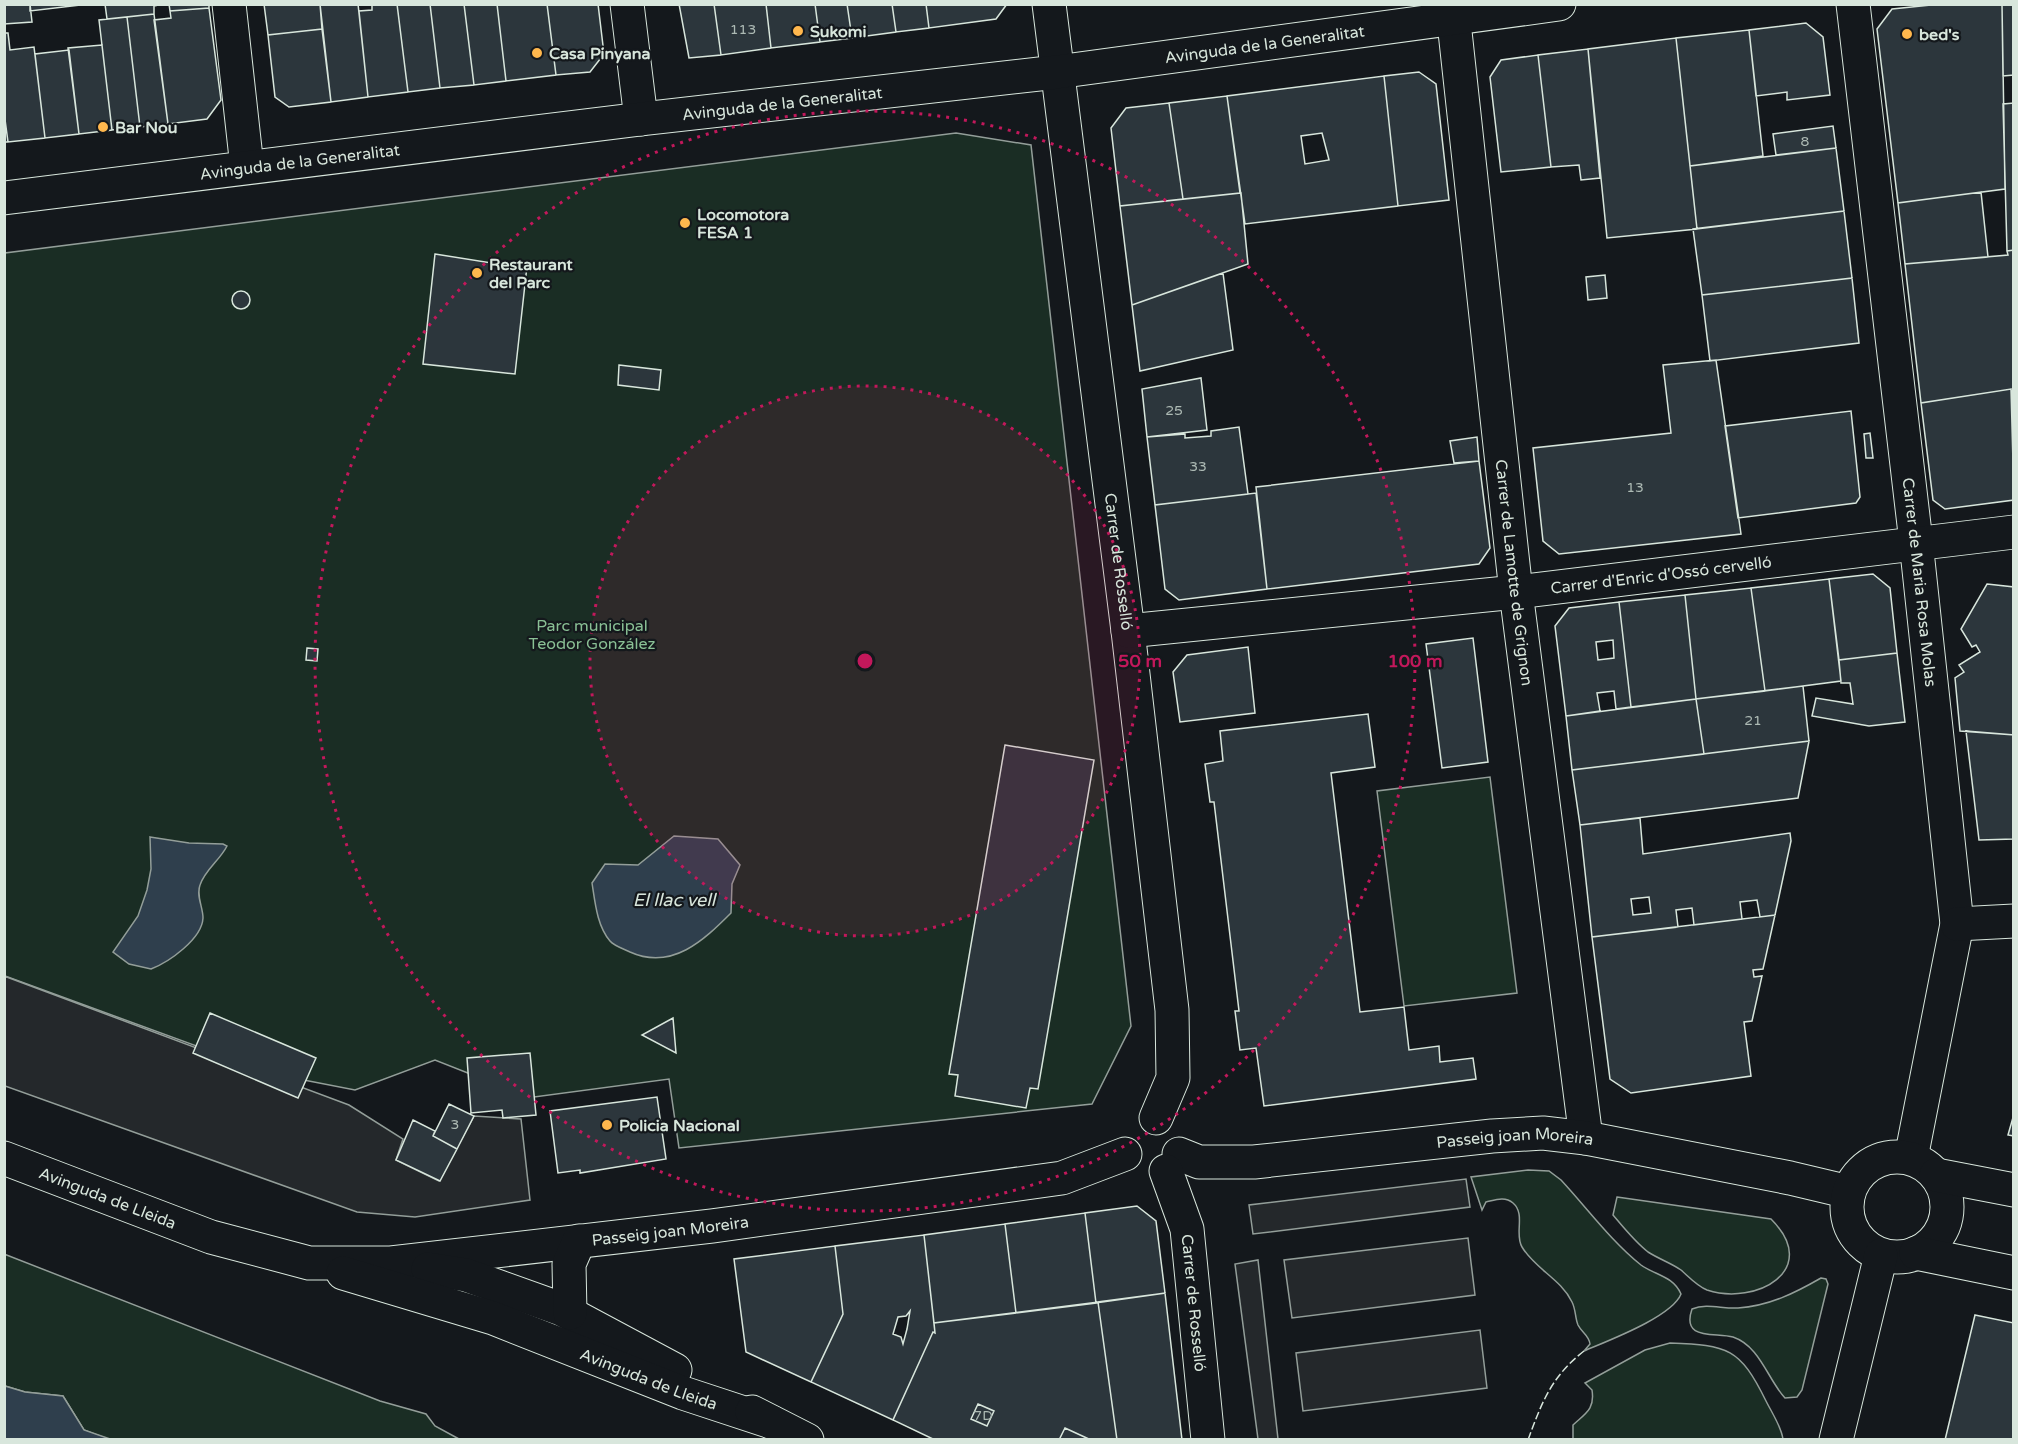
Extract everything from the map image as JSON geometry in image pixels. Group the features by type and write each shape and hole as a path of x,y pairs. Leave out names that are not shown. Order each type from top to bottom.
{"street":[{"path":"229,4 247,167"},
{"path":"627,4 641,119"},
{"name":"Carrer de Rosselló","path":"1049,4 1128,631 1172,1010 1173,1078 1156,1118"},
{"name":"Avinguda de la Generalitat","path":"4,198 641,119 1057,72 1453,11 1559,4"},
{"name":"Carrer de Maria Rosa Molas","path":"1853,4 1916,542 1957,924 1924,1167"},
{"name":"Carrer de Lamotte de Grignon","path":"1453,11 1516,592 1586,1138"},
{"name":"Carrer d'Enric d'Ossó cervelló","path":"1128,631 1516,592 2013,532"},
{"path":"1957,924 2013,921"},
{"path":"1156,1118 1174,1129 1179,1138 1172,1163 1144,1173 1130,1164 1125,1154 1125,1136 1133,1125 1144,1119 1156,1118"},
{"name":"Passeig joan Moreira","path":"1172,1163 1254,1162 1492,1136 1543,1133 1586,1138 1790,1178 1849,1192"},
{"name":"Passeig joan Moreira","path":"211,1237 309,1263 391,1263 712,1226 1062,1178 1125,1154"},
{"path":"1924,1167 1947,1201 1946,1220 1938,1236 1916,1253 1899,1257 1881,1255 1866,1246 1850,1226 1847,1209 1849,1192 1858,1175 1873,1163 1891,1157 2013,1190"},
{"name":"Avinguda de Lleida","path":"4,1158 211,1237"},
{"name":"Carrer de Rosselló","path":"1172,1163 1187,1229 1208,1440"},
{"path":"570,1313 569,1264 579,1241"},
{"path":"1916,1253 2013,1273"},
{"path":"1836,1440 1881,1255"},
{"name":"Avinguda de Lleida","path":"309,1263 493,1318 683,1393 771,1422"},
{"name":"Avinguda de Lleida","path":"391,1263 466,1275 570,1313 771,1422"},
{"path":"771,1422 807,1440"}],"green space":[{"name":"Parc municipal Teodor González","path":"956,133 1031,145 1131,1026 1092,1104 679,1148 669,1079 519,1099 483,1079 435,1060 355,1090 273,1074 5,976 5,253"},
{"path":"1490,777 1517,993 1404,1006 1377,791"},
{"path":"1528,1170 1549,1171 1561,1180 1630,1256 1678,1288 1681,1294 1675,1303 1652,1320 1584,1351 1590,1344 1578,1325 1573,1305 1567,1294 1527,1255 1522,1247 1517,1208 1510,1201 1500,1199 1486,1202 1482,1210 1471,1177"},
{"path":"1617,1197 1771,1219 1785,1237 1789,1254 1786,1268 1777,1280 1745,1293 1726,1294 1707,1290 1696,1284 1681,1270 1648,1252 1634,1239 1613,1215"},
{"path":"4,1254 380,1401 426,1414 435,1426 459,1439 110,1440 84,1430 63,1396 25,1392 5,1386"},
{"path":"1821,1278 1826,1279 1828,1284 1802,1390 1797,1397 1785,1398 1757,1356 1742,1341 1733,1337 1695,1331 1691,1326 1692,1309 1709,1306 1738,1308 1760,1305 1791,1294"},
{"path":"1670,1343 1719,1348 1739,1360 1757,1383 1783,1439 1573,1439 1573,1425 1586,1414 1592,1402 1592,1390 1585,1383 1645,1350"}],"shaded area":[{"path":"4,976 349,1105 403,1139 396,1160 439,1181 474,1116 521,1119 530,1200 415,1217 357,1212 5,1086"},
{"path":"1466,1179 1470,1207 1253,1234 1249,1205"},
{"path":"1468,1238 1475,1295 1292,1318 1284,1260"},
{"path":"1258,1260 1278,1439 1258,1439 1235,1264"},
{"path":"1480,1330 1487,1388 1303,1411 1296,1353"}],"water":[{"name":"El llac vell","path":"674,836 718,839 740,865 732,884 731,913 710,933 686,950 660,958 645,957 617,946 606,935 597,914 592,883 605,864 638,865"},
{"path":"150,837 227,846 200,885 203,918 197,934 183,949 151,969 129,964 113,952 138,916 147,890 151,869"},
{"path":"5,1386 25,1392 63,1396 84,1430 110,1439 5,1439"}],"building":[{"path":"4,4 30,4 32,22 4,24"},
{"path":"30,4 89,4 30,11"},
{"path":"105,4 163,4 154,6 154,14 107,19"},
{"path":"169,4 209,4 209,8 170,11"},
{"path":"264,4 320,4 322,29 268,35"},
{"path":"320,4 358,4 368,97 331,102"},
{"path":"372,4 397,4 408,92 368,97 359,11 372,10"},
{"path":"397,4 430,4 440,88 408,92"},
{"path":"430,4 464,4 474,85 440,88"},
{"path":"464,4 497,4 506,81 474,85"},
{"path":"497,4 547,4 556,75 506,81"},
{"path":"547,4 598,4 604,54 590,72 556,75"},
{"path":"679,4 714,4 721,55 689,58"},
{"path":"714,4 766,4 771,48 721,55"},
{"path":"766,4 815,4 820,42 771,48"},
{"path":"815,4 847,4 852,38 820,42"},
{"path":"847,4 892,4 896,32 852,38"},
{"path":"892,4 926,4 929,28 896,32"},
{"path":"926,4 1007,4 996,19 929,28"},
{"path":"1941,4 2002,4 2005,189 1898,203 1877,29 1892,9"},
{"path":"2002,4 2014,4 2014,75 2003,76"},
{"path":"209,8 221,100 207,119 168,124 154,20 171,18 170,11"},
{"path":"154,14 168,124 140,127 127,17"},
{"path":"127,17 140,127 112,130 99,20"},
{"path":"1806,23 1823,37 1830,95 1787,100 1787,92 1756,96 1749,30"},
{"path":"322,29 331,102 289,107 275,97 268,35"},
{"path":"1749,30 1763,156 1690,166 1676,38"},
{"path":"4,33 8,33 10,50 34,47 45,138 8,142 4,112"},
{"path":"1676,38 1697,229 1607,238 1588,49"},
{"path":"102,45 112,130 79,134 68,48"},
{"path":"1588,49 1600,178 1581,180 1579,165 1551,167 1538,55"},
{"path":"69,50 79,134 45,138 35,54"},
{"path":"1538,55 1551,167 1501,172 1490,77 1501,60"},
{"path":"1419,72 1436,84 1449,200 1398,206 1384,76"},
{"path":"1384,76 1398,206 1245,224 1227,96","holes":["1322,133 1329,160 1305,164 1301,136"]},
{"path":"1227,96 1240,193 1183,199 1169,103"},
{"path":"1169,103 1183,199 1120,206 1111,128 1126,108"},
{"path":"2014,103 2014,250 2007,251 2003,104"},
{"path":"4,112 8,142 4,142"},
{"path":"1833,126 1836,148 1776,155 1773,134"},
{"path":"1836,148 1844,211 1697,229 1690,166"},
{"path":"1981,192 1988,257 1905,264 1898,203"},
{"path":"1241,193 1248,264 1132,305 1120,206"},
{"path":"1844,211 1852,278 1702,295 1693,229"},
{"path":"2014,250 2014,405 2011,389 1921,403 1905,264 2008,255 2007,251"},
{"path":"435,254 504,265 505,262 527,266 515,374 423,364"},
{"path":"1223,273 1233,350 1140,371 1132,305"},
{"path":"1605,275 1607,298 1588,300 1586,277"},
{"path":"1852,278 1859,343 1710,361 1702,295"},
{"path":"241,291 247,294 250,300 247,306 241,309 235,306 232,300 235,294"},
{"path":"1716,360 1741,534 1559,554 1543,541 1533,448 1671,433 1663,365"},
{"path":"619,365 661,370 659,390 618,385"},
{"path":"1201,378 1207,430 1147,437 1142,389"},
{"path":"2011,389 2014,500 1945,509 1933,500 1921,403"},
{"path":"1851,411 1860,497 1856,503 1738,518 1725,426"},
{"path":"1239,427 1248,494 1155,505 1147,437 1185,434 1185,438 1211,436 1211,431"},
{"path":"1870,433 1873,458 1866,458 1864,434"},
{"path":"1477,437 1479,461 1454,463 1450,441"},
{"path":"1479,461 1490,548 1479,564 1267,589 1256,487"},
{"path":"1256,493 1267,589 1179,600 1165,589 1155,505"},
{"path":"1873,574 1890,588 1897,653 1839,660 1829,579"},
{"path":"1829,579 1841,681 1765,691 1751,588"},
{"path":"1987,584 2014,587 2014,735 1960,731 1955,678 1964,672 1959,665 1980,652 1976,645 1972,647 1961,629"},
{"path":"1751,588 1765,691 1696,699 1685,595"},
{"path":"1685,595 1696,699 1631,707 1619,602"},
{"path":"1619,602 1631,707 1616,709 1614,691 1597,693 1600,711 1566,716 1555,626 1569,608","holes":["1613,640 1614,658 1598,660 1596,642"]},
{"path":"1473,638 1488,762 1442,768 1426,644"},
{"path":"1248,647 1255,713 1180,722 1173,672 1187,655"},
{"path":"307,648 318,649 317,661 306,660"},
{"path":"1897,653 1905,722 1869,726 1812,716 1816,698 1853,704 1850,683 1841,683 1839,660"},
{"path":"1803,686 1809,741 1704,754 1696,699"},
{"path":"1696,699 1704,754 1572,770 1566,716"},
{"path":"1368,714 1375,767 1331,773 1360,1012 1404,1007 1409,1050 1439,1046 1440,1062 1473,1058 1476,1079 1264,1106 1256,1048 1240,1050 1235,1011 1239,1011 1214,802 1210,802 1205,764 1223,761 1220,731"},
{"path":"1966,731 2014,735 2014,839 1979,840"},
{"path":"1809,741 1798,798 1580,825 1572,770"},
{"path":"1005,745 1094,760 1038,1089 1030,1088 1026,1108 955,1096 958,1075 949,1074"},
{"path":"1640,818 1643,854 1790,833 1791,841 1775,915 1760,917 1757,900 1740,902 1742,919 1694,925 1692,908 1676,910 1678,927 1592,937 1580,825","holes":["1649,897 1651,913 1633,915 1631,899"]},
{"path":"1775,915 1763,969 1753,970 1754,977 1762,976 1752,1021 1744,1022 1751,1076 1631,1093 1610,1079 1592,937"},
{"path":"210,1013 316,1058 298,1098 193,1053"},
{"path":"673,1018 676,1053 642,1035"},
{"path":"530,1053 536,1115 503,1118 502,1110 471,1113 467,1058"},
{"name":"Policia Nacional","path":"657,1097 666,1159 580,1173 580,1170 558,1173 550,1111"},
{"path":"449,1104 474,1116 457,1149 433,1136"},
{"path":"2014,1114 2014,1136 2008,1135"},
{"path":"413,1120 435,1131 433,1136 457,1149 440,1181 396,1160"},
{"path":"1137,1206 1156,1221 1165,1293 1096,1303 1085,1213"},
{"path":"1085,1213 1096,1303 1016,1313 1005,1224"},
{"path":"1005,1224 1016,1313 934,1323 924,1235"},
{"path":"924,1235 935,1333 933,1332 893,1420 811,1382 843,1314 835,1246","holes":["910,1311 903,1344 901,1337 893,1334 898,1317 906,1316"]},
{"path":"835,1246 843,1314 811,1382 746,1352 734,1259"},
{"path":"1165,1293 1182,1440 1117,1440 1098,1302"},
{"path":"1098,1302 1117,1440 1091,1440 1065,1428 1059,1440 935,1440 893,1420 933,1332 935,1333 934,1323","holes":["978,1404 994,1411 987,1426 971,1419"]},
{"path":"1975,1315 2014,1323 2014,1440 1945,1440"},
{"path":"978,1404 994,1411 987,1426 971,1419"},
{"path":"1065,1428 1091,1440 1059,1440"}],"fence":[{"path":"1528,1440 1555,1381 1584,1351"}],"place":[{"name":"Sukomi","path":"798,31"},
{"name":"bed's","path":"1907,34"},
{"name":"Casa Pinyana","path":"537,53"},
{"name":"Bar Nou","path":"103,127"},
{"name":"Locomotora FESA 1","path":"685,223"},
{"name":"Restaurant del Parc","path":"477,273"},
{"name":"Policia Nacional","path":"607,1125"}]}
